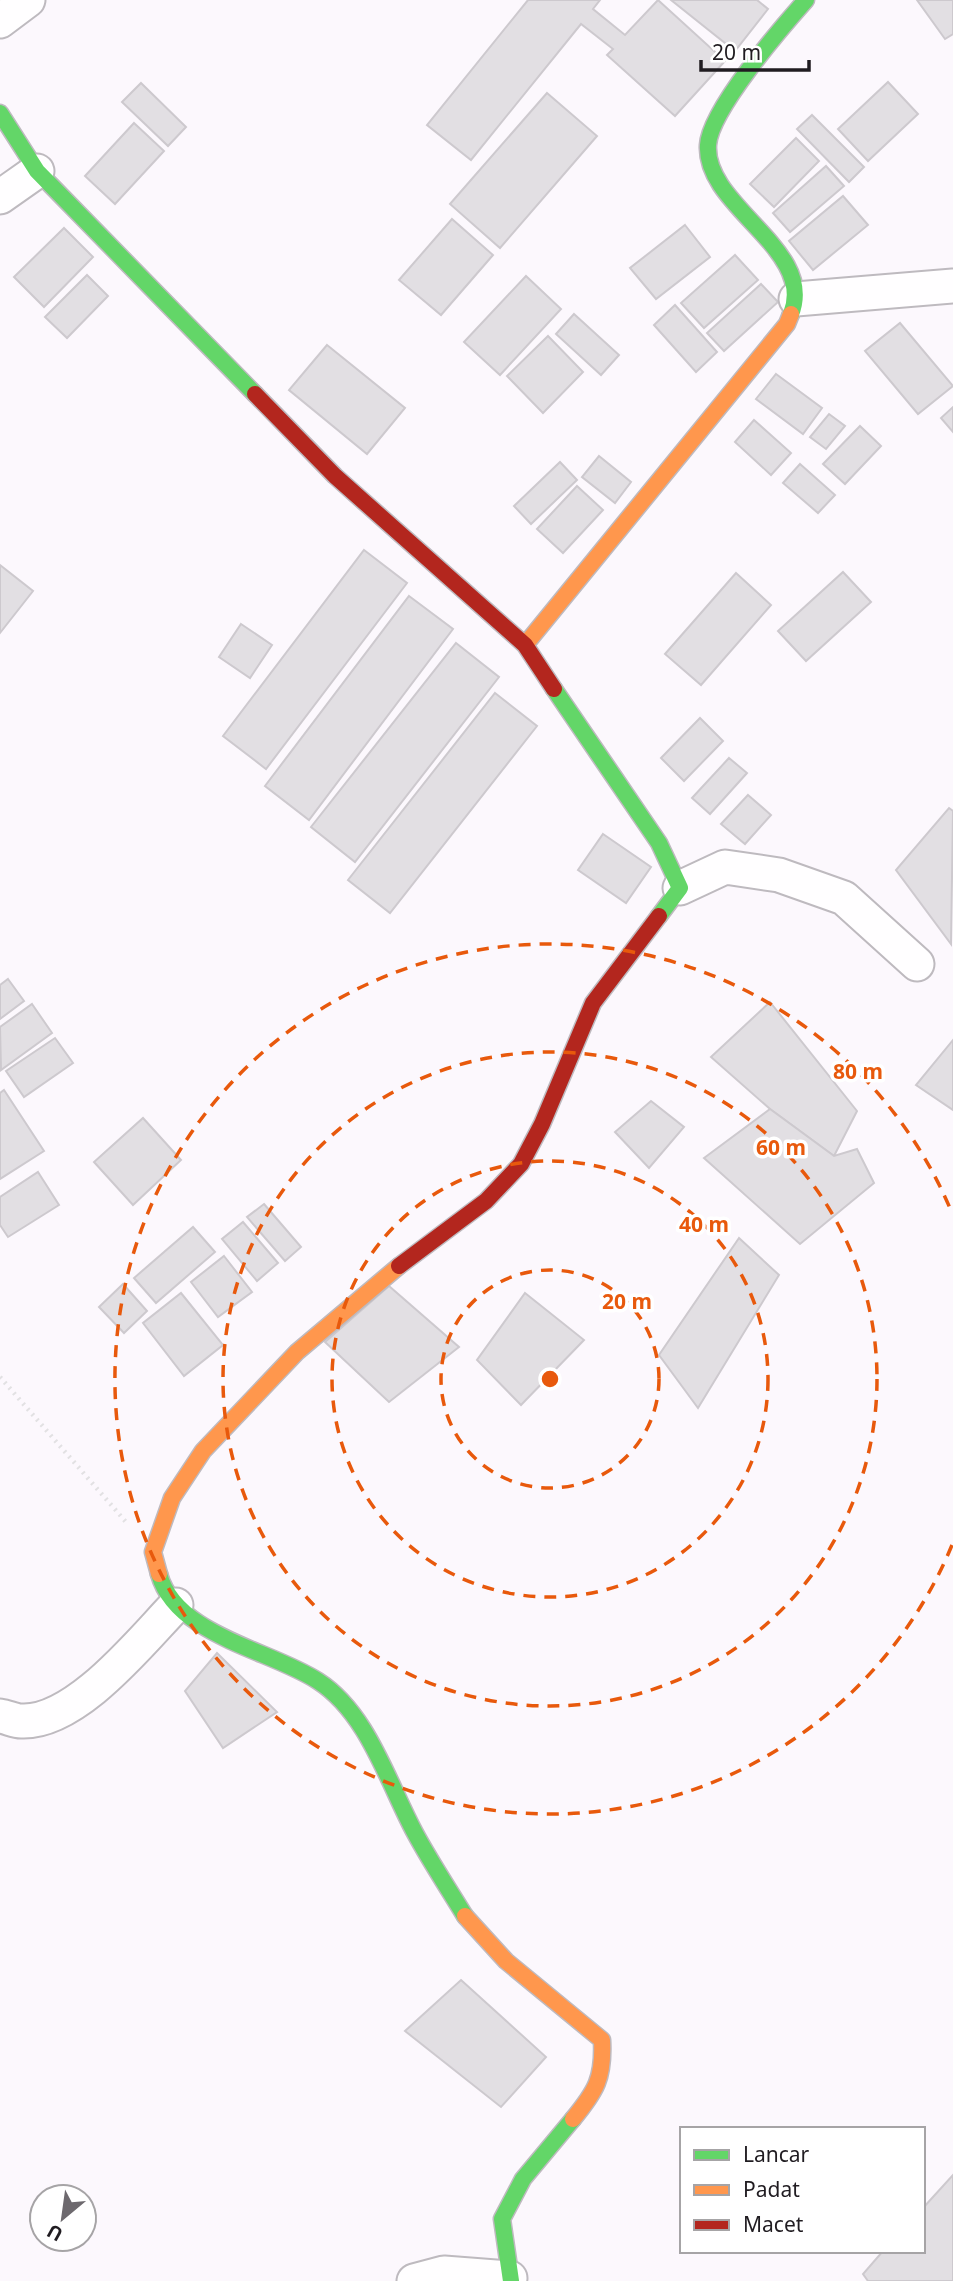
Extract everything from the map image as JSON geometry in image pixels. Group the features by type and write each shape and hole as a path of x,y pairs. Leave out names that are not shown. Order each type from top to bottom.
{"street":[{"path":"0,21 28,0"},
{"path":"525,645 787,324 796,299 788,268 710,167 707,144 713,128 751,70 806,0"},
{"path":"0,113 37,171 335,476 525,645 592,748 659,843 680,888"},
{"path":"0,197 37,171"},
{"path":"796,299 953,286"},
{"path":"414,2281 444,2273 510,2280 502,2219 523,2179 597,2090 603,2060 602,2040 574,2014 506,1961 469,1922 416,1836 356,1718 320,1682 268,1655 231,1644 177,1605 160,1579 153,1552 172,1497 203,1451 250,1398 298,1352 418,1250 486,1201 520,1164 542,1124 593,1003 680,888 725,866 779,875 844,898 918,964"},
{"path":"0,1716 22,1721 48,1716 78,1699 108,1675 177,1605"}],"path":[{"path":"0,1377 153,1552"}],"building":[{"path":"528,0 600,0 593,9 625,35 658,0 725,61 675,116 607,55 613,49 581,24 471,160 427,125"},
{"path":"671,0 757,0 768,9 735,51"},
{"path":"917,0 953,0 953,34 945,39"},
{"path":"888,82 918,114 868,161 838,129"},
{"path":"141,83 186,127 168,146 122,102"},
{"path":"547,93 597,136 500,248 450,204"},
{"path":"812,115 864,167 849,182 797,129"},
{"path":"134,123 164,151 115,204 85,176"},
{"path":"796,138 819,161 774,207 750,184"},
{"path":"826,166 844,186 790,232 773,213"},
{"path":"843,196 868,225 813,270 789,241"},
{"path":"452,219 493,255 441,315 399,280"},
{"path":"685,225 710,257 656,299 630,268"},
{"path":"64,228 93,257 44,307 14,277"},
{"path":"735,255 758,280 704,328 681,303"},
{"path":"87,275 108,296 67,338 45,317"},
{"path":"526,276 561,309 500,375 464,342"},
{"path":"761,284 778,302 724,351 707,333"},
{"path":"675,305 717,352 696,372 654,325"},
{"path":"574,314 619,355 601,375 556,334"},
{"path":"900,323 953,386 918,414 865,351"},
{"path":"548,336 583,372 543,413 507,376"},
{"path":"327,345 405,408 367,454 289,390"},
{"path":"776,374 822,408 803,434 756,399"},
{"path":"953,407 953,432 941,418"},
{"path":"829,414 845,426 826,449 810,437"},
{"path":"754,420 791,453 771,475 735,442"},
{"path":"860,426 881,446 845,484 823,464"},
{"path":"599,456 631,482 615,503 582,477"},
{"path":"560,462 577,480 531,524 514,506"},
{"path":"800,464 835,495 818,513 783,483"},
{"path":"577,486 603,510 563,553 537,529"},
{"path":"364,550 407,583 266,769 223,736"},
{"path":"0,565 33,591 0,633"},
{"path":"843,572 871,602 806,661 778,631"},
{"path":"736,573 771,605 701,685 665,654"},
{"path":"409,596 453,629 309,820 265,786"},
{"path":"241,624 272,645 250,678 219,657"},
{"path":"456,643 499,677 355,862 311,827"},
{"path":"495,693 537,726 390,913 348,880"},
{"path":"700,718 723,741 684,781 661,758"},
{"path":"729,758 747,773 710,814 692,798"},
{"path":"748,795 771,815 745,844 721,824"},
{"path":"949,808 953,811 951,944 896,870"},
{"path":"603,834 651,867 626,903 578,870"},
{"path":"8,979 24,1001 0,1019 0,985"},
{"path":"770,1002 857,1111 834,1156 770,1109 711,1057"},
{"path":"32,1004 52,1033 1,1070 0,1027"},
{"path":"55,1038 73,1063 24,1097 6,1071"},
{"path":"953,1040 953,1110 916,1085"},
{"path":"4,1090 44,1151 0,1179 0,1093"},
{"path":"651,1101 684,1127 649,1168 615,1132"},
{"path":"770,1109 834,1156 857,1149 874,1183 800,1244 704,1158"},
{"path":"143,1118 181,1160 133,1205 94,1162"},
{"path":"38,1172 59,1205 8,1237 0,1225 0,1197"},
{"path":"264,1204 301,1247 285,1261 247,1217"},
{"path":"243,1222 278,1263 257,1281 222,1239"},
{"path":"193,1227 215,1252 156,1303 134,1278"},
{"path":"739,1238 779,1275 698,1408 659,1355"},
{"path":"224,1256 252,1292 218,1317 191,1282"},
{"path":"123,1284 147,1311 124,1333 99,1307"},
{"path":"389,1286 459,1347 389,1402 325,1342"},
{"path":"181,1293 223,1345 184,1376 143,1323"},
{"path":"525,1293 584,1340 521,1405 477,1360"},
{"path":"217,1653 277,1712 223,1748 185,1691"},
{"path":"461,1980 546,2057 501,2107 405,2031"},
{"path":"953,2175 953,2281 868,2281 863,2274 881,2253 925,2253 925,2206"}],"traffic: fast":[{"path":"791,314 795,291 788,269 775,248 723,188 711,167 708,145 721,111 734,91 806,0"},
{"path":"0,113 37,171 255,394"},
{"path":"554,689 659,843 680,888 659,916"},
{"path":"159,1574 169,1595 184,1613 227,1639 318,1681 350,1711 364,1730 421,1843 465,1916"},
{"path":"511,2281 502,2219 523,2179 573,2119"}],"traffic: slow":[{"path":"525,645 787,324 791,314"},
{"path":"159,1574 153,1552 172,1498 203,1451 297,1352 399,1266"},
{"path":"465,1916 506,1961 602,2040 602,2064 597,2083 573,2119"}],"traffic: jam":[{"path":"255,394 335,476 525,645 554,689"},
{"path":"399,1266 486,1201 521,1164 542,1124 593,1003 659,916"}]}
